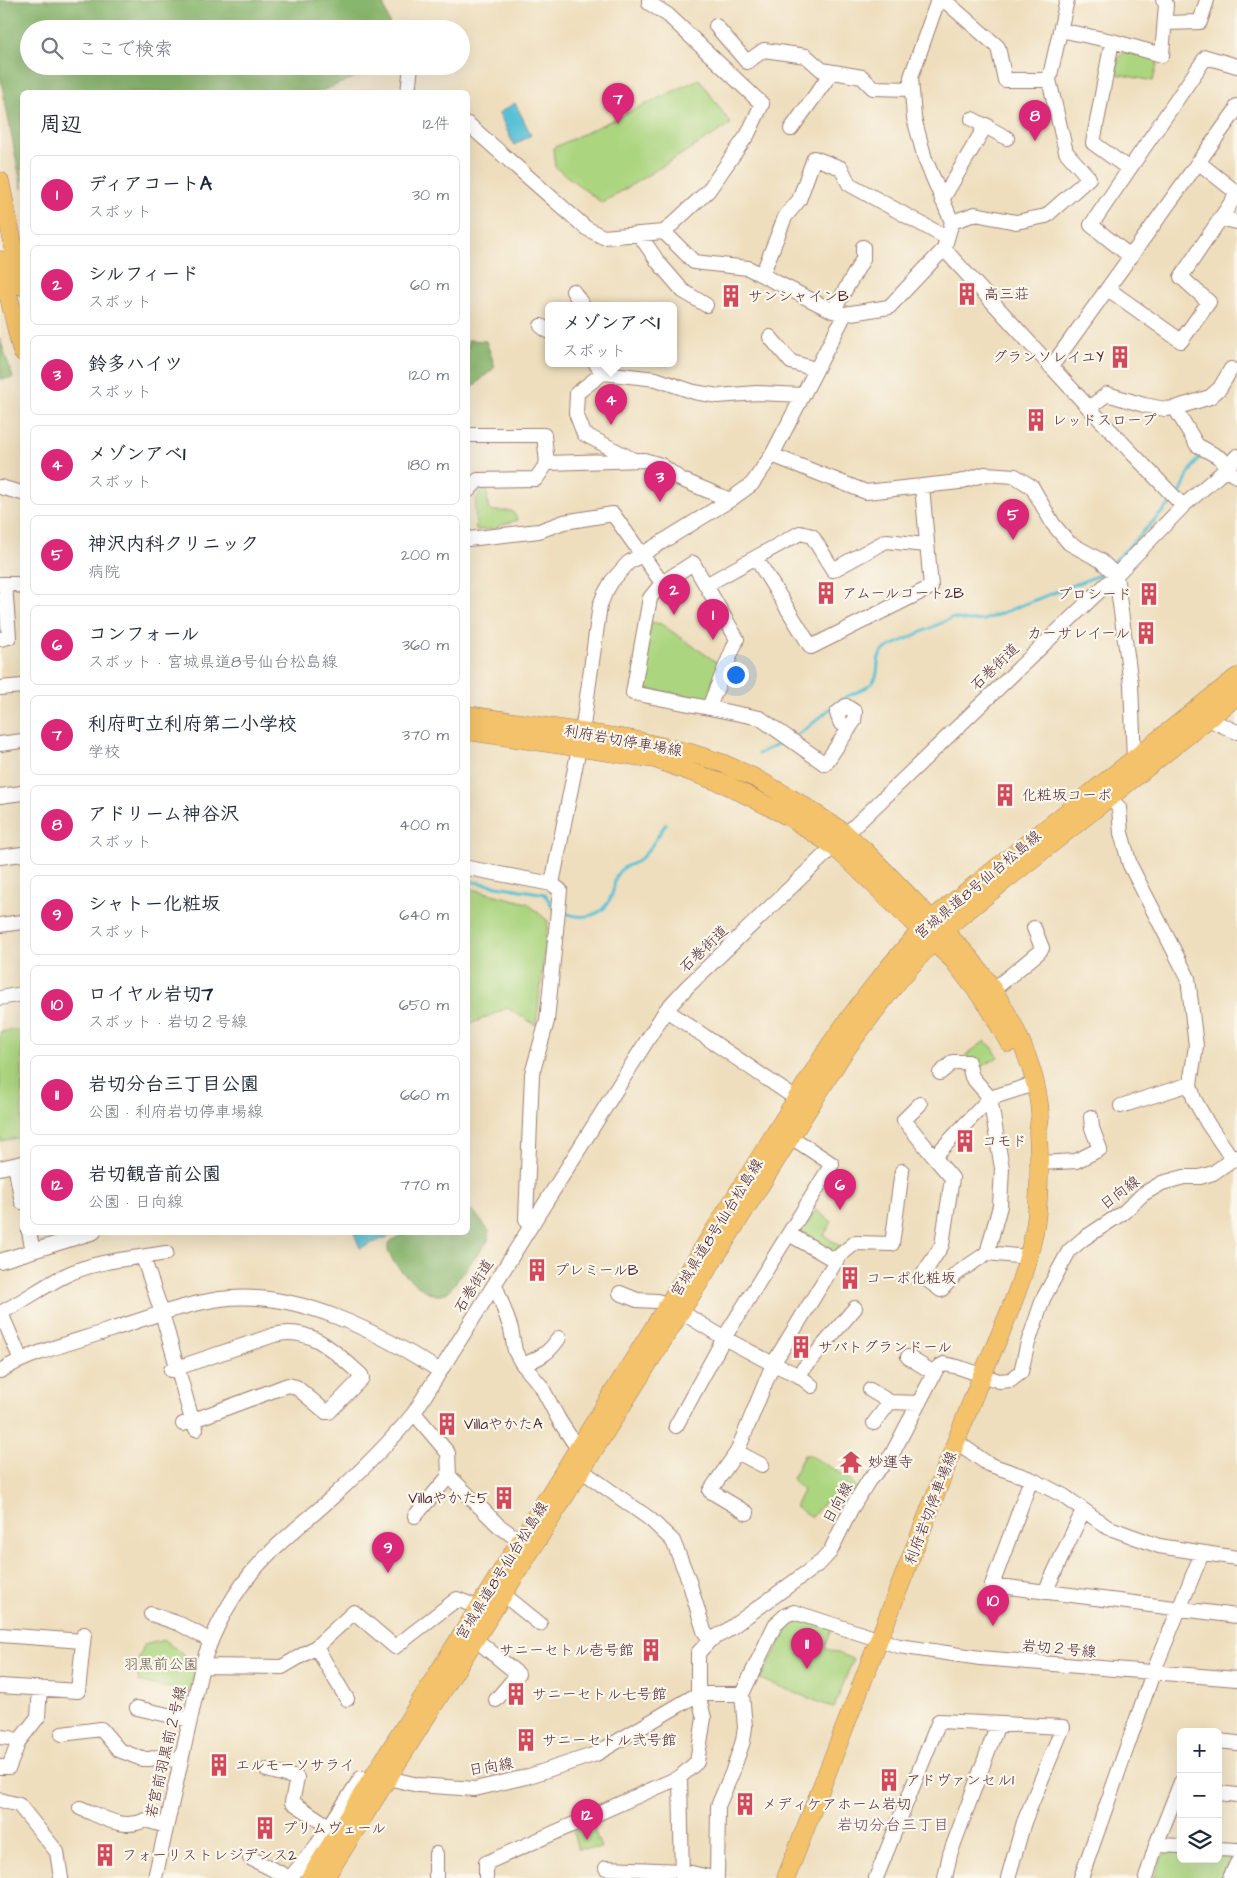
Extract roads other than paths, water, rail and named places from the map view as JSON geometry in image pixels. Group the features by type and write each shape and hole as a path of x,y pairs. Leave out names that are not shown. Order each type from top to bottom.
{"main road":[{"path":"0,181 20,276"},
{"path":"0,260 20,344"},
{"name":"宮城県道8号仙台松島線","path":"310,1878 380,1784 475,1639 581,1470 830,1045 868,991 932,930 1134,760 1237,677"},
{"name":"宮城県道8号仙台松島線","path":"325,1878 479,1608 578,1449 791,1137 844,1052 932,930 1110,797 1237,696"},
{"name":"利府岩切停車場線","path":"470,715 580,740 684,768 727,785 791,818 833,846 932,930 976,964 1015,1028 1035,1086 1040,1114 1038,1129 1040,1184 1034,1233 1027,1257 997,1340 786,1878"},
{"name":"利府岩切停車場線","path":"470,731 662,746 722,763 763,782 796,800 846,833 932,930 989,1007 1012,1049 1025,1087 1032,1116 1038,1129"}],"street":[{"path":"470,126 586,228 604,237 664,232 708,191 748,134 762,104 668,15 649,3 649,0"},
{"path":"664,232 694,262 748,268 839,313 890,307 945,244 952,222 925,159 914,118 911,77 938,0"},
{"path":"944,0 998,47 1005,80 1049,80"},
{"path":"952,222 975,214 1016,222 1046,216 1089,178 1066,152 1049,80 1067,0"},
{"path":"1060,30 1162,54 1166,4 1163,0"},
{"path":"1165,23 1200,22 1207,0"},
{"path":"716,26 747,62 764,50 806,56 822,70 862,77 873,88 912,89"},
{"path":"1112,41 1093,142 1129,169"},
{"path":"1131,257 1091,225 1206,57 1237,66"},
{"path":"791,129 832,72"},
{"path":"408,90 410,75"},
{"path":"1051,367 1237,109"},
{"path":"972,119 1007,138"},
{"path":"942,200 986,125"},
{"path":"762,275 785,217 799,200 814,158 841,168 849,184 945,244 1051,367 1178,501"},
{"path":"1108,289 1181,341 1209,302 1180,277 1237,193 1198,162"},
{"path":"1220,218 1237,222"},
{"path":"639,234 658,262 683,291 706,305"},
{"path":"552,884 580,740 600,604 605,592 628,563 730,500 752,484 772,455 815,369 862,259 863,247"},
{"path":"573,291 580,302"},
{"path":"770,337 791,362 815,369"},
{"path":"635,461 584,434 576,413 577,393 600,368 656,379 694,392 718,396 756,393 802,395"},
{"path":"1089,408 1107,394 1144,405 1165,409 1175,408 1210,397 1220,388 1232,369"},
{"path":"1175,408 1198,445 1222,459 1231,473"},
{"path":"470,435 544,435 547,463 536,479 478,480 470,489"},
{"path":"772,455 866,492 959,482 985,474 1015,476 1032,487 1052,524 1069,543 1111,570 1131,684 1134,760"},
{"name":"石巻街道","path":"285,1540 390,1442 414,1413 666,1010 687,987 833,846 1111,570 1178,501 1231,473 1237,456"},
{"path":"547,463 644,460 661,466 680,479 730,500"},
{"path":"756,558 810,647 931,587 922,486"},
{"path":"0,487 20,493"},
{"path":"470,539 539,531 564,522 613,514 662,583"},
{"path":"706,586 800,533 812,536 833,570 886,542 926,546"},
{"path":"710,707 737,639 694,563 662,583 650,598 633,693 760,718 825,764 848,729"},
{"path":"0,639 9,638 3,584 16,584 20,586"},
{"path":"0,688 20,686"},
{"path":"1208,719 1237,732"},
{"path":"0,744 20,741"},
{"path":"0,796 20,793"},
{"path":"1110,797 1119,808 1122,833 1130,865 1188,978 1196,1046 1190,1084 1200,1111 1235,1158"},
{"path":"0,857 20,854"},
{"path":"470,868 552,884 560,890 547,1021 532,1074 526,1219 530,1226"},
{"path":"0,925 20,922"},
{"path":"993,990 1042,948 1034,928"},
{"path":"0,998 20,994"},
{"path":"666,1010 798,1100"},
{"path":"940,1073 953,1062 968,1062 972,1077 990,1098 1002,1168 1000,1206 987,1253"},
{"path":"1121,1106 1190,1084"},
{"path":"934,1157 990,1098 1025,1087"},
{"path":"920,1104 904,1120 952,1178 942,1245 922,1276 942,1290 956,1274 987,1253 1027,1257"},
{"path":"1040,1163 1076,1161 1100,1149 1092,1128 1091,1117"},
{"path":"676,1426 724,1338 832,1164 791,1137"},
{"name":"日向線","path":"380,1784 475,1789 526,1778 596,1754 698,1694 698,1653 710,1640 725,1632 821,1562 830,1552 851,1510 869,1480 891,1456 936,1368 944,1364 999,1381 1011,1380 1021,1372 1026,1346 1043,1299 1069,1251 1083,1239 1116,1217 1143,1194 1162,1183 1184,1177 1200,1177 1213,1173 1235,1158"},
{"path":"0,1168 19,1164 20,1177"},
{"path":"747,1513 710,1491 737,1452 773,1364 839,1256 855,1243 892,1244 902,1171"},
{"path":"789,1234 836,1261"},
{"path":"30,1235 33,1251"},
{"path":"0,1261 84,1235"},
{"path":"21,1360 0,1313 65,1275 101,1264 166,1253"},
{"path":"143,1257 162,1313 174,1368 190,1424 288,1385 296,1387 326,1412 329,1412 362,1378 361,1375 320,1340 306,1335 290,1333 274,1335 174,1368"},
{"path":"495,1284 511,1329 515,1351 523,1365 541,1386 559,1420 578,1449"},
{"path":"620,1293 637,1300 657,1301 675,1308 724,1338 798,1375 812,1386"},
{"path":"0,1371 21,1360 162,1313 221,1299 246,1298 287,1303 334,1316 372,1331 404,1348 440,1371"},
{"path":"798,1375 855,1308"},
{"path":"523,1365 541,1357 550,1350 559,1338"},
{"path":"908,1357 934,1373"},
{"path":"870,1390 890,1402 919,1403"},
{"path":"874,1423 890,1402"},
{"path":"414,1413 448,1453 449,1476 498,1525 520,1541"},
{"path":"957,1442 988,1464 1030,1479 1064,1496 1107,1527 1159,1546 1237,1558"},
{"path":"737,1452 762,1465"},
{"path":"581,1470 650,1519 673,1541 688,1578 704,1630 710,1640"},
{"path":"415,1516 449,1476"},
{"path":"1030,1479 992,1585 1237,1616"},
{"path":"1045,1592 1083,1511"},
{"name":"若宮前羽黒前２号線","path":"155,1878 202,1666 211,1641 224,1615 243,1586 262,1561 285,1540"},
{"path":"1082,1878 1153,1673 1202,1553"},
{"path":"503,1594 540,1624"},
{"path":"202,1666 282,1667 316,1647 354,1612 395,1647 457,1599 479,1608"},
{"name":"岩切２号線","path":"742,1694 776,1625 786,1615 794,1612 899,1646 980,1658 1237,1679"},
{"path":"151,1614 180,1624 211,1641"},
{"path":"0,1635 84,1638 78,1691 0,1686"},
{"path":"475,1639 518,1674 496,1700"},
{"path":"316,1647 347,1699"},
{"path":"0,1767 9,1767 19,1742 38,1717 40,1688"},
{"path":"486,1878 486,1864 680,1777 697,1762 704,1718 698,1694 742,1694 745,1727 743,1741 718,1806 717,1878"},
{"path":"137,1708 190,1720"},
{"path":"876,1878 939,1721 1063,1727 1024,1822 1008,1878"},
{"path":"945,1878 950,1854 998,1724"},
{"path":"62,1734 101,1729 119,1750 142,1759 157,1757 181,1761"},
{"path":"0,1737 10,1738 19,1742"},
{"path":"1222,1741 1237,1742"},
{"path":"267,1770 297,1778 292,1802 330,1827"},
{"path":"680,1777 682,1875"},
{"path":"250,1858 290,1878 330,1827 361,1778 380,1784"},
{"path":"1222,1793 1237,1795"},
{"path":"1146,1878 1156,1845 1177,1795"},
{"path":"0,1800 17,1803 56,1852 61,1878"},
{"path":"80,1808 124,1825 136,1825 146,1820 166,1826"},
{"path":"1156,1845 1177,1846"},
{"path":"1222,1849 1237,1850"},
{"path":"436,1854 436,1878"},
{"path":"1230,1878 1237,1863"},
{"path":"606,1868 713,1878"}],"water":[{"path":"515,103 531,135 514,145 499,113"},
{"path":"355,1235 392,1235 360,1248"}],"waterway":[{"path":"1178,496 1188,475 1202,453 1204,455"},
{"path":"1110,566 1174,500"},
{"path":"794,736 809,727 840,701 871,684 876,678 879,656 887,648 952,618 969,621 984,620 1102,574 1105,570"},
{"path":"758,754 784,741"},
{"path":"561,911 577,916 593,915 599,912 610,900 618,873 638,861 650,849 666,824"},
{"path":"470,881 545,894 553,908"}],"place":[{"name":"利府町立利府第二小学校","path":"618,124"},
{"name":"アドリーム神谷沢","path":"1035,141"},
{"name":"高三荘","path":"967,294"},
{"name":"サンシャインB","path":"731,296"},
{"name":"グランソレイユY","path":"1120,357"},
{"name":"レッドスロープ","path":"1036,420"},
{"name":"メゾンアベ1","path":"611,425"},
{"name":"鈴多ハイツ","path":"660,502"},
{"name":"神沢内科クリニック","path":"1013,540"},
{"name":"アムールコート2B","path":"826,593"},
{"name":"プロシード","path":"1149,594"},
{"name":"シルフィード","path":"674,615"},
{"name":"カーサレイール","path":"1146,633"},
{"name":"ディアコートA","path":"713,640"},
{"name":"化粧坂コーポ","path":"1005,795"},
{"name":"コモド","path":"965,1141"},
{"name":"コンフォール","path":"840,1210"},
{"name":"プレミールB","path":"537,1270"},
{"name":"コーポ化粧坂","path":"850,1278"},
{"name":"サバトグランドール","path":"801,1347"},
{"name":"VillaやかたA","path":"447,1424"},
{"name":"妙運寺","path":"851,1462"},
{"name":"Villaやかた5","path":"504,1498"},
{"name":"シャトー化粧坂","path":"388,1573"},
{"name":"ロイヤル岩切7","path":"993,1626"},
{"name":"サニーセトル壱号館","path":"651,1650"},
{"name":"岩切分台三丁目公園","path":"807,1669"},
{"name":"サニーセトル七号館","path":"516,1694"},
{"name":"サニーセトル弐号館","path":"526,1740"},
{"name":"エルモーソサライ","path":"219,1765"},
{"name":"アドヴァンセル1","path":"889,1780"},
{"name":"メディケアホーム岩切","path":"745,1804"},
{"name":"プリムヴェール","path":"265,1828"},
{"name":"岩切観音前公園","path":"587,1840"},
{"name":"フォーリストレジデンス2","path":"105,1855"}],"district":[{"name":"岩切分台三丁目","path":"893,1825"}],"park label":[{"name":"羽黒前公園","path":"161,1664"}]}
